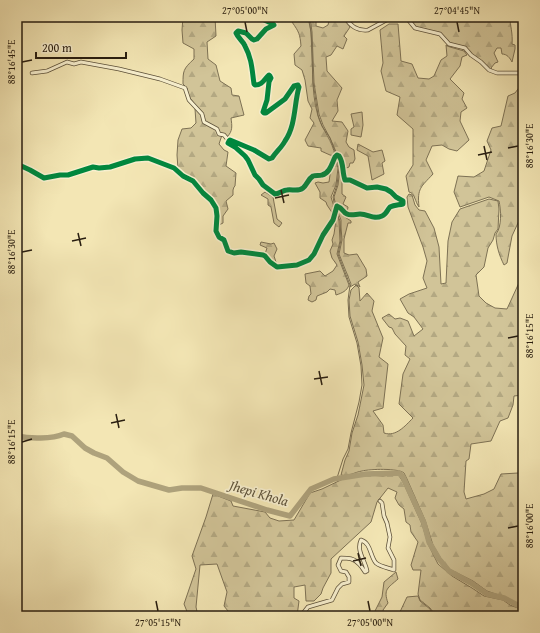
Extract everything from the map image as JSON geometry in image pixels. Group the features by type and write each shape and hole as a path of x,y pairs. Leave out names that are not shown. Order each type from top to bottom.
{"street":[{"path":"229,141 230,140 254,150 270,159 286,141 291,129 299,87 298,85 294,86 285,99 264,113 263,112 268,100 269,82 271,78 269,75 260,85 254,84 250,56 236,33 246,33 254,40 257,39 266,29 274,25 271,22 258,17"},
{"path":"345,17 351,26 359,30 368,30 392,17"},
{"path":"406,17 415,28 440,34 449,44 465,48 489,70 504,73 523,73"},
{"path":"17,164 44,178 68,175 94,167 110,167 135,159 148,158 174,168 183,176 193,181 202,193 211,200 216,208 216,231 224,240 228,251 234,253 241,252 263,255 277,267 297,265 309,260 314,254 323,235 333,220 338,206 347,214 361,214 375,218 384,216 390,208 395,205 401,205 404,203 404,201 386,189 377,187 367,188 350,180 345,180 341,158 337,155 328,171 323,175 311,177 303,188 296,191 284,190 277,195 275,194 263,185 255,175 247,158 235,146 228,143 229,141 224,135 219,134 216,129 204,122 202,114 190,100 185,88 164,80 119,69 81,62 74,64 67,62 47,71 32,73"},
{"path":"301,616 308,607 332,600 338,588 342,584 349,582 346,572 341,570 338,565 340,558 350,558 355,560 366,572 367,571 359,551 359,544 361,540 364,540 367,544 378,564 394,570 394,560 388,548 390,537 382,503 380,501"}],"green space":[{"path":"183,17 215,17 216,36 207,42 208,59 216,65 220,81 231,88 232,95 239,96 244,115 231,118 232,126 227,137 225,134 220,133 205,121 202,114 190,98 187,88 183,84 184,70 194,59 194,49 183,43"},
{"path":"294,17 308,17 312,43 313,85 316,106 318,116 332,145 335,156 321,151 321,148 308,146 305,140 314,123 310,118 312,109 308,101 302,70 295,65 294,54 301,46 299,33 292,22"},
{"path":"310,17 316,17 316,26 323,28 328,25 330,17 344,17 350,27 344,36 347,39 343,49 337,46 331,55 326,57 327,71 342,88 337,100 338,111 332,121 342,122 348,131 346,142 349,147 354,150 355,159 353,163 350,163 349,167 344,169 342,158 337,154 319,114 314,83"},
{"path":"408,17 510,17 512,44 515,45 512,62 508,56 502,54 501,48 497,48 494,53 498,62 491,68 493,71 468,51 449,43 445,38 426,29 415,27"},
{"path":"389,24 398,24 401,61 412,64 418,78 429,79 434,76 441,60 447,56 446,45 464,51 467,55 462,57 460,66 450,79 464,93 462,99 467,108 461,112 460,121 469,140 457,151 442,145 432,146 426,160 433,174 425,182 419,192 419,207 414,196 409,192 406,176 413,165 413,129 397,115 400,97 386,91 381,71 383,63 380,30"},
{"path":"521,85 523,86 523,212 512,236 507,263 504,265 498,250 496,238 500,218 499,201 489,197 460,207 454,192 458,176 474,177 484,171 491,150 487,141 492,128 501,126 508,96 515,93"},
{"path":"195,109 201,115 204,123 216,129 222,135 219,144 228,152 226,166 236,173 233,195 226,201 228,209 223,216 223,223 217,226 217,208 198,186 183,175 178,169 178,140 182,129 191,128 196,123"},
{"path":"362,112 363,125 361,137 351,135 351,129 354,127 351,114"},
{"path":"358,144 373,152 382,150 385,161 382,163 384,174 372,180 368,156 357,150"},
{"path":"337,156 342,164 342,194 346,197 343,204 348,207 347,213 341,206 336,207 334,197 338,185 340,168"},
{"path":"335,158 338,168 336,185 331,197 335,210 333,214 326,202 320,198 320,192 315,183 329,182 331,168"},
{"path":"265,192 273,197 277,219 282,223 279,227 274,223 271,207 268,205 268,199 261,195"},
{"path":"409,194 412,195 415,205 419,210 425,211 434,228 439,247 441,284 446,283 448,241 452,222 460,209 489,199 498,201 498,229 488,248 484,267 476,275 479,296 486,303 495,308 507,309 523,274 523,395 514,396 513,405 508,418 500,421 491,441 471,444 469,459 466,461 464,492 466,499 484,494 494,489 501,474 523,474 523,607 504,597 487,591 473,581 449,569 433,545 425,520 404,473 396,470 377,469 341,475 349,451 364,385 358,342 350,316 349,300 351,290 356,285 359,288 360,301 367,293 374,301 372,311 383,338 379,357 388,364 383,408 373,411 383,425 384,433 388,434 400,430 413,418 399,404 403,374 410,359 405,355 406,346 382,318 389,314 395,319 400,318 408,321 414,336 423,329 414,317 408,313 400,299 409,294 427,288 423,278 427,261 408,207 407,197"},
{"path":"338,207 345,213 345,217 351,221 351,223 348,223 344,239 344,253 349,255 357,254 366,269 367,276 358,282 360,287 355,284 350,287 351,284 339,254 342,240 341,220 337,210"},
{"path":"337,213 340,241 337,254 349,285 344,292 336,295 335,290 330,289 327,292 317,296 316,300 312,302 308,300 311,294 310,286 306,283 305,274 320,271 325,276 333,271 337,265 332,258 330,251 333,244 332,240"},
{"path":"261,242 271,244 274,243 277,249 274,256 277,265 273,263 265,254 267,248 260,245"},
{"path":"398,474 422,524 428,544 438,564 452,576 484,596 503,600 510,605 523,610 523,616 436,616 430,608 420,600 418,594 421,570 413,570 411,565 418,542 411,532 410,525 406,522 404,509 399,505 395,498 397,492 388,488 377,502 371,522 331,559 331,573 321,594 314,601 306,601 305,585 294,587 294,598 299,601 297,616 232,616 224,606 227,592 217,564 200,565 196,607 198,616 187,616 188,614 184,604 196,569 192,556 213,494 231,501 233,506 265,512 270,518 279,521 294,520 310,493 345,478 368,475 383,476"},
{"path":"396,572 398,579 387,589 386,592 388,603 383,610 384,616 376,616 375,611 382,597 384,582"},
{"path":"418,596 420,601 430,609 434,616 399,616 407,597"}],"waterway":[{"path":"309,17 313,82 318,115 322,126 330,138 336,154"},
{"path":"335,208 333,197 337,185 339,168 336,157"},
{"path":"336,211 340,221 341,240 338,254 350,285 348,300 349,317 357,343 361,366 362,385 348,449 337,478"},
{"name":"Jhepi Khola","path":"17,436 34,438 47,438 64,434 72,436 85,448 107,458 123,472 138,481 169,490 201,488 290,516 311,489 334,479 366,474 399,473 403,477 424,523 429,542 439,559 449,571 487,594 504,598 523,608"}],"cycle path":[{"path":"17,164 44,178 68,175 93,167 110,167 135,159 148,158 174,168 183,176 193,181 211,200 216,208 216,231 219,237 224,240 228,251 234,253 241,252 263,255 277,267 297,265 309,260 314,254 323,235 333,220 337,206 349,215 363,214 379,217 384,215 390,207 403,204 403,201 386,189 377,187 367,188 350,180 345,180 342,162 337,155 325,174 313,176 303,188 297,190 286,190 275,194 263,185 255,175 245,156 228,143 230,140 254,150 269,159 272,158 289,135 293,121 299,87 298,85 294,86 285,99 264,113 271,78 269,75 260,84 254,84 249,55 244,44 236,33 238,31 246,33 254,40 257,39 266,29 274,25 258,17"}]}
